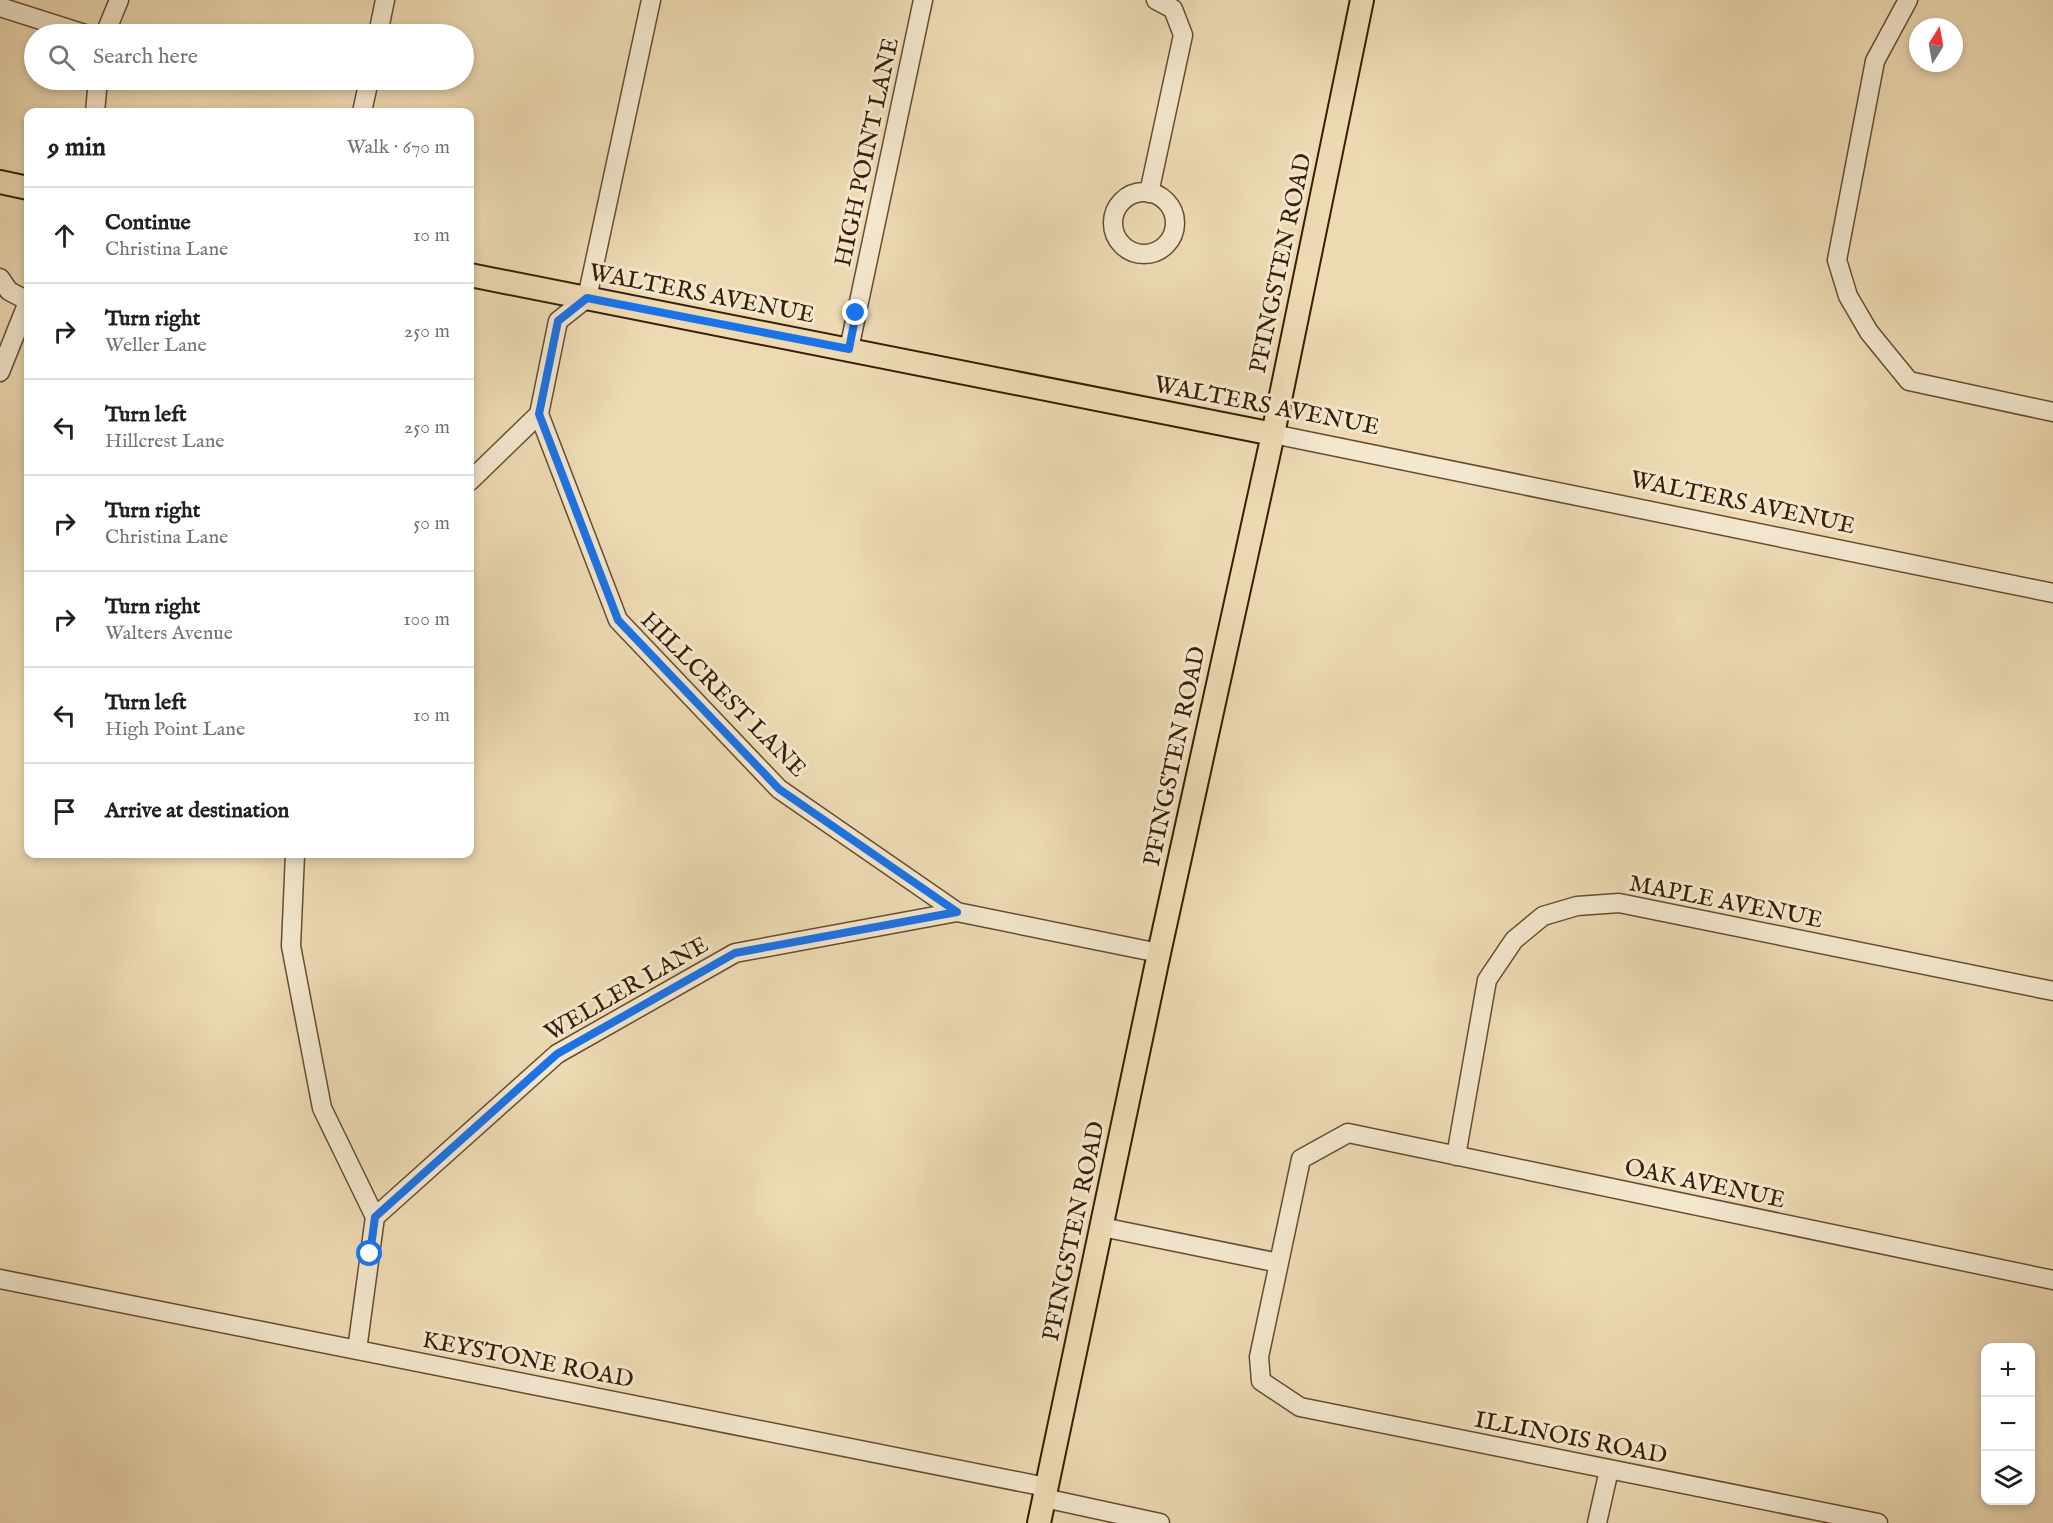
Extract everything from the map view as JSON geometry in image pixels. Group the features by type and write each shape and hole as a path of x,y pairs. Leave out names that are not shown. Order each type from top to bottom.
{"main road":[{"name":"PFINGSTEN ROAD","path":"1039,1523 1159,953 1273,434 1362,0"},
{"path":"0,182 24,187"},
{"name":"WALTERS AVENUE","path":"474,276 1273,434"}],"street":[{"path":"109,24 119,0"},
{"path":"380,24 385,0"},
{"path":"474,478 539,414 558,321 587,298 651,0"},
{"name":"HIGH POINT LANE","path":"849,349 923,0"},
{"path":"1149,193 1183,35 1173,9 1156,0"},
{"path":"1908,0 1875,61 1837,260 1848,296 1869,332 1909,381 2053,412"},
{"path":"0,8 52,24"},
{"path":"95,108 97,90"},
{"path":"363,108 367,90"},
{"path":"0,278 9,291 24,300"},
{"path":"0,372 24,312"},
{"name":"HILLCREST LANE","path":"539,414 618,620 779,789 957,912 1159,953"},
{"name":"WALTERS AVENUE","path":"1273,434 2053,593"},
{"path":"295,858 291,946 322,1108 375,1217 357,1350"},
{"name":"MAPLE AVENUE","path":"1456,1156 1487,980 1514,940 1543,916 1577,906 1619,903 2053,991"},
{"name":"WELLER LANE","path":"375,1217 557,1054 735,953 957,912"},
{"name":"OAK AVENUE","path":"1279,1263 1300,1159 1348,1133 2053,1280"},
{"path":"1102,1227 1279,1263"},
{"name":"ILLINOIS ROAD","path":"1279,1263 1259,1357 1262,1381 1300,1407 1878,1523"},
{"name":"KEYSTONE ROAD","path":"0,1279 357,1350 1045,1493 1160,1523"},
{"path":"1597,1523 1610,1470"}],"route":[{"path":"370,1254 375,1217 557,1054 735,953 957,912 779,789 618,620 539,414 558,321 587,298 849,349 856,313"}]}
